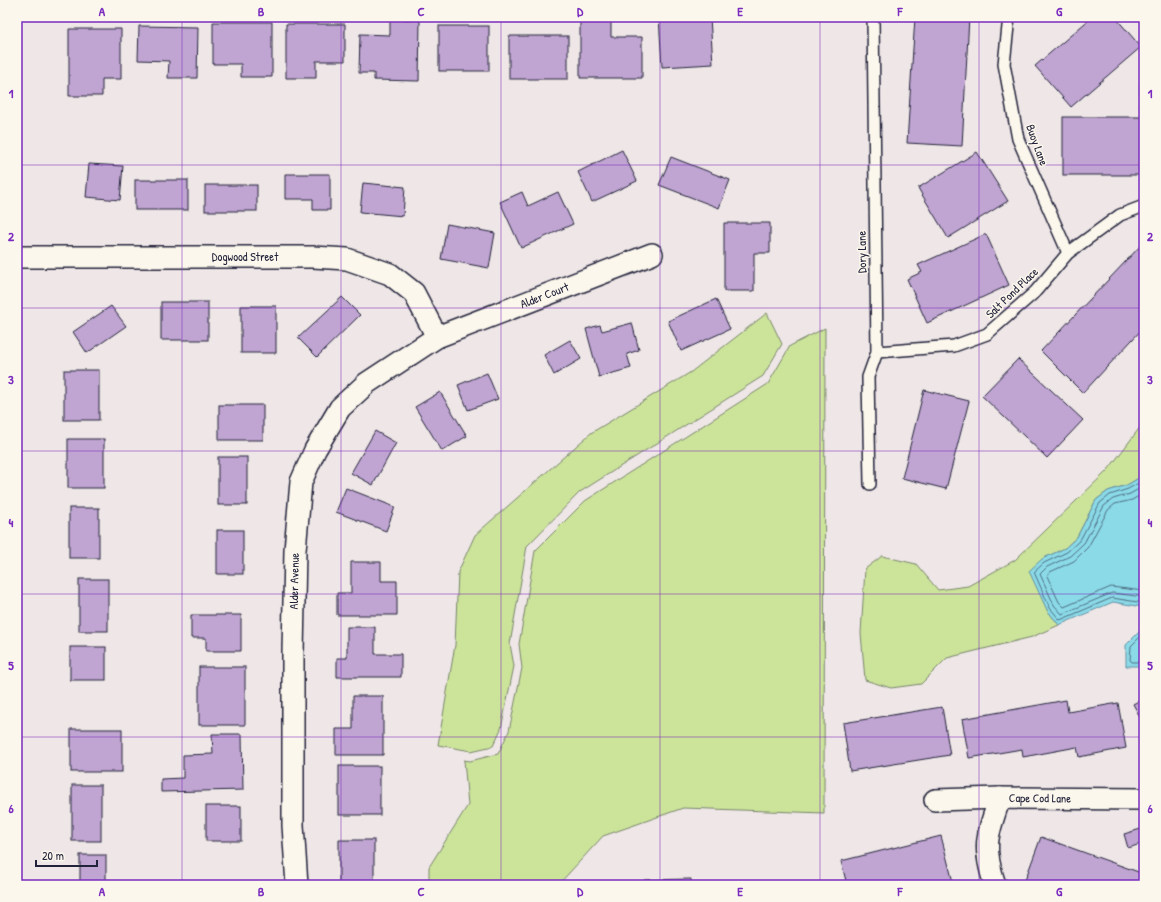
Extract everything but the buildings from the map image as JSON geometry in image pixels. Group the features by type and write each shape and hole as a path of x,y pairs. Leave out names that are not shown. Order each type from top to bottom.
{"street":[{"name":"Alder Court","path":"437,337 652,254"},
{"name":"Dogwood Street","path":"17,257 313,257 347,259 390,274 414,293 437,337"},
{"name":"Alder Avenue","path":"297,885 293,825 293,652 295,550 301,482 315,450 340,408 367,383 437,337"},
{"name":"Cape Cod Lane","path":"935,800 1000,798 1144,799"},
{"path":"995,885 988,863 987,834 1000,798"}],"lane":[{"name":"Dory Lane","path":"870,484 868,377 877,352 873,17"},
{"name":"Buoy Lane","path":"1009,17 1004,64 1018,139 1068,253"},
{"name":"Salt Pond Place","path":"877,352 954,346 987,334 1035,292 1068,253 1120,215 1144,206"}],"green space":[{"path":"767,313 782,344 763,376 580,492 527,546 510,644 514,666 501,729 493,746 471,751 438,745 455,645 458,572 475,535 591,433 691,372"},
{"path":"825,328 824,813 683,808 603,836 558,885 429,885 429,867 468,805 464,760 470,761 498,754 509,731 522,668 519,644 535,551 585,501 768,384 790,346"},
{"path":"1144,422 1144,475 1127,485 1108,491 1096,500 1077,537 1065,548 1042,559 1047,610 1059,625 1032,637 947,658 921,684 891,688 865,680 861,633 865,569 882,556 916,564 938,590 968,586 1015,560 1108,470"}],"water":[{"path":"1144,475 1144,666 1126,666 1126,645 1143,628 1143,607 1113,602 1059,625 1047,610 1029,571 1042,559 1065,548 1077,537 1096,500 1108,491 1127,485"}]}
